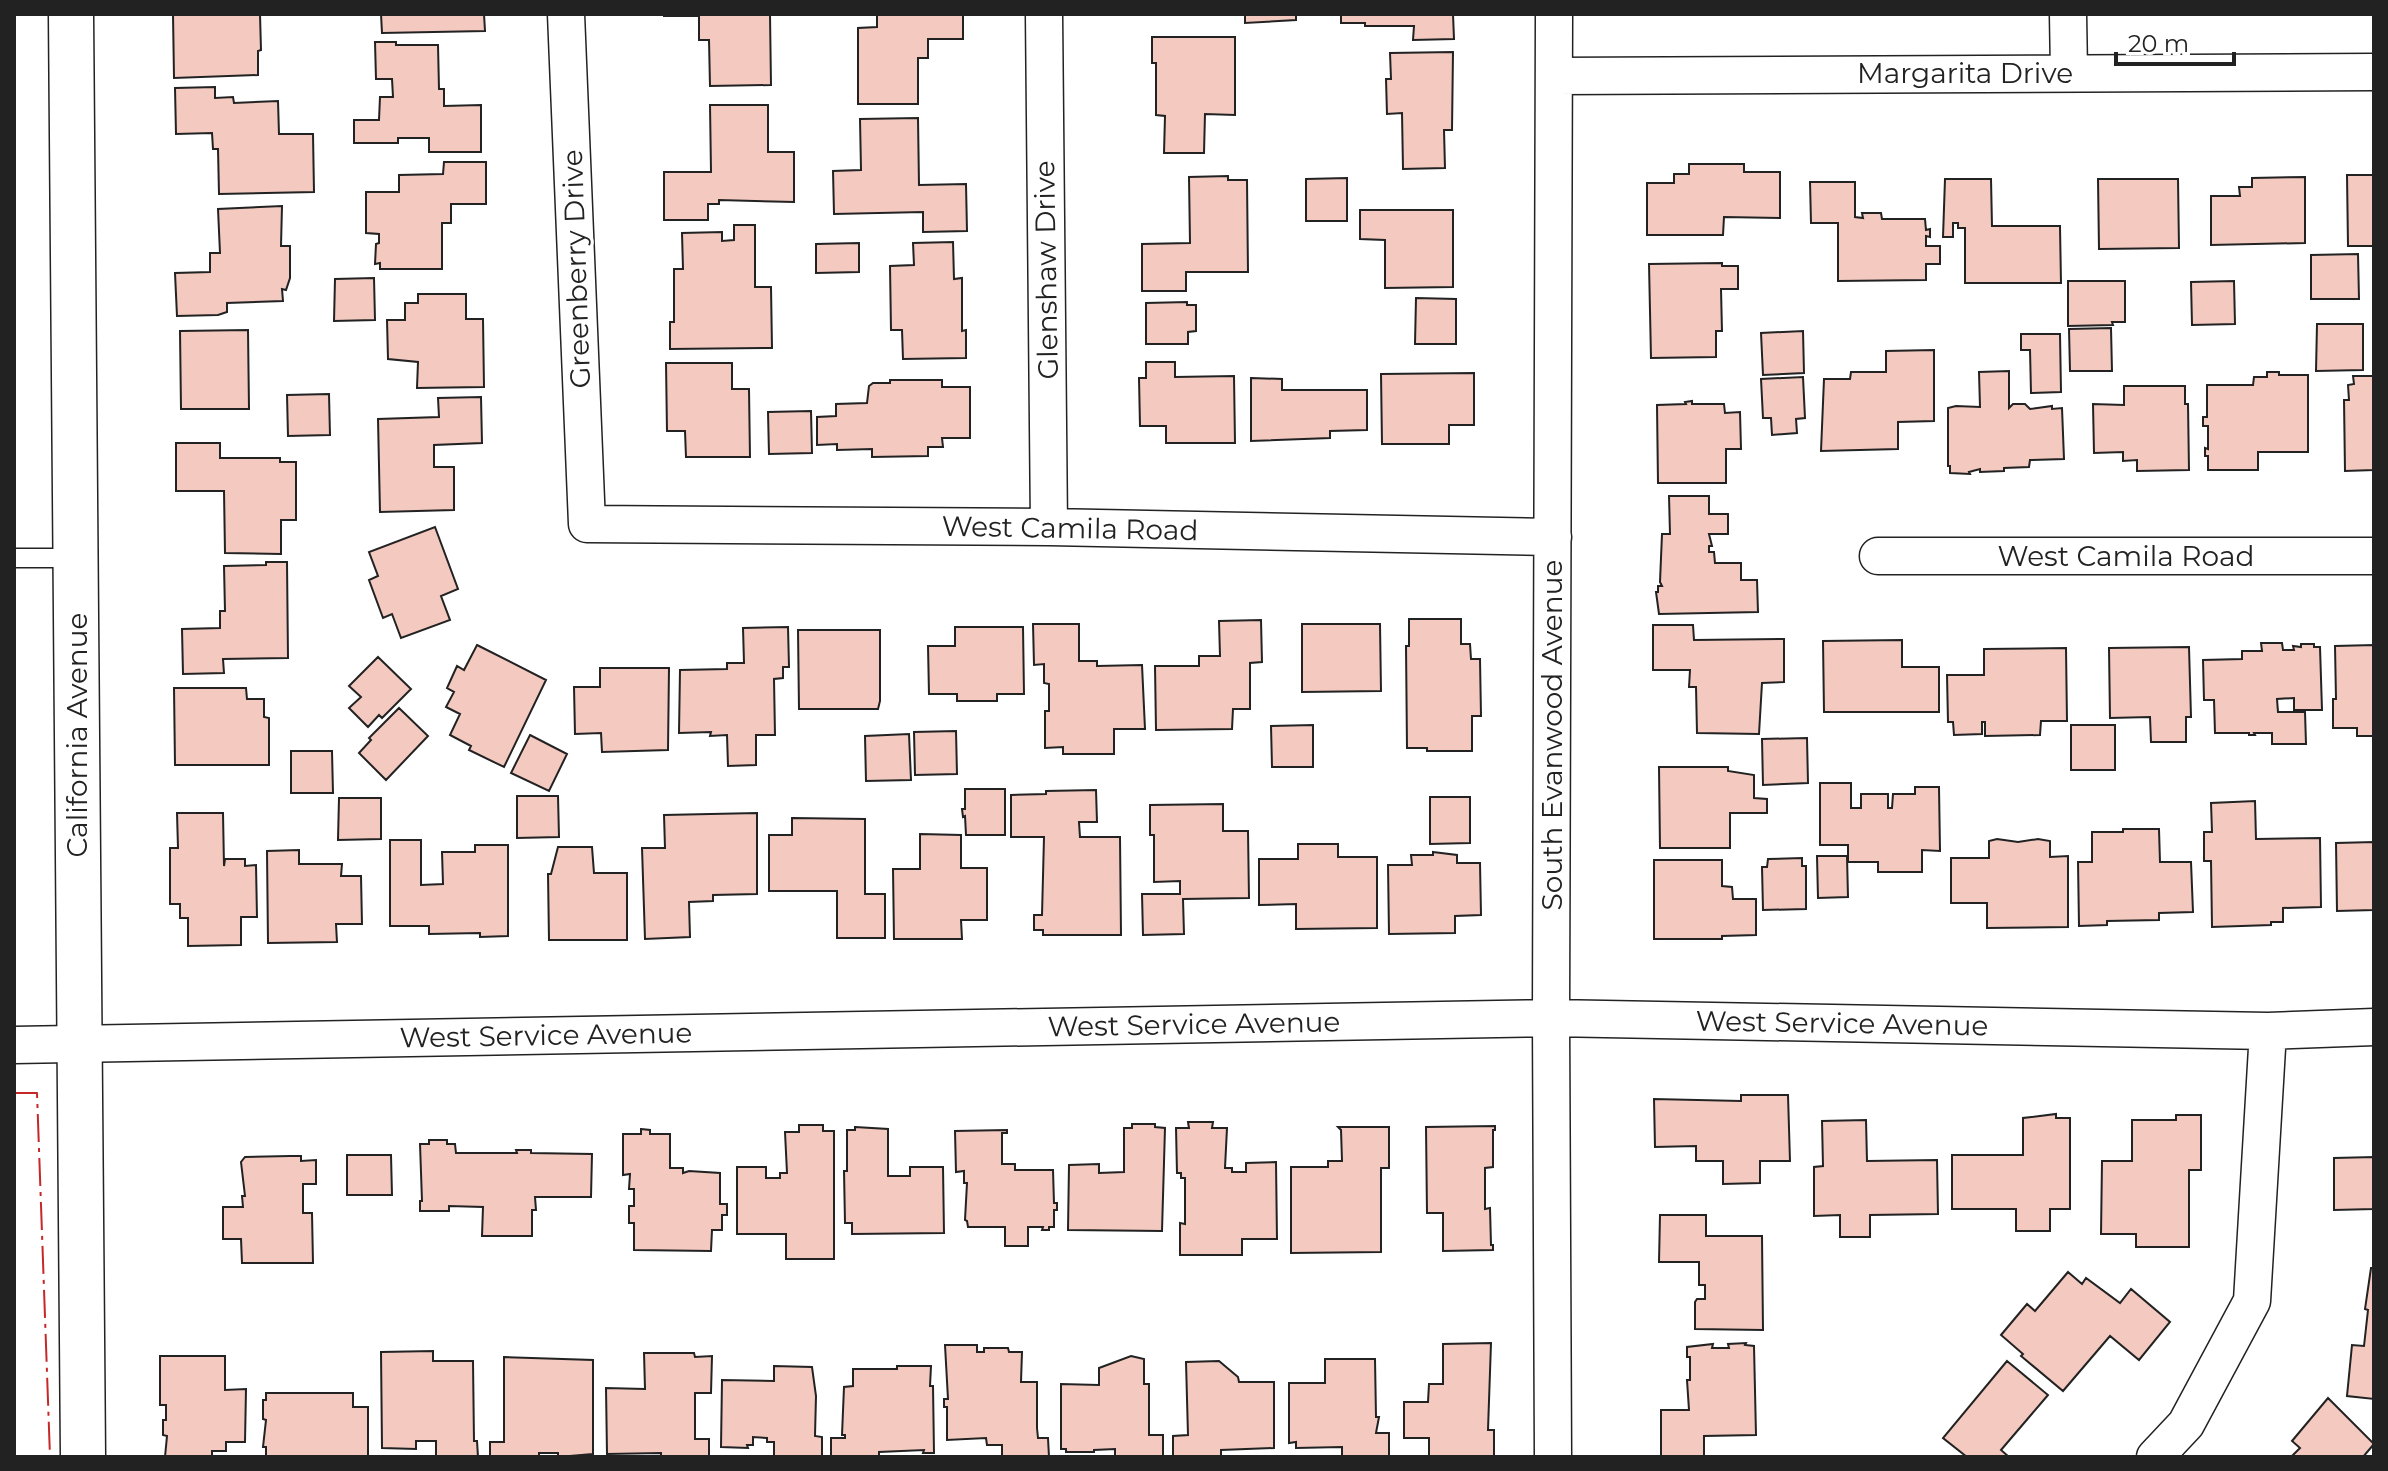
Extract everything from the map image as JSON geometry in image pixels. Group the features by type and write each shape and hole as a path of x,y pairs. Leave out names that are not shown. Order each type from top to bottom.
{"street":[{"name":"California Avenue","path":"71,14 83,1457"},
{"name":"Greenberry Drive","path":"566,14 587,524"},
{"name":"Glenshaw Drive","path":"1044,14 1049,527"},
{"name":"South Evanwood Avenue","path":"1553,1457 1554,14"},
{"path":"2068,14 2069,72"},
{"name":"Margarita Drive","path":"1556,76 2374,72"},
{"name":"West Camila Road","path":"587,524 1049,527 1553,537"},
{"name":"West Camila Road","path":"1878,556 2374,556"},
{"name":"West Service Avenue","path":"14,1045 1551,1018 2268,1031 2374,1027"},
{"path":"2155,1457 2186,1424 2252,1301 2268,1031"}],"lane":[{"path":"14,558 75,558"}],"building":[{"path":"173,14 260,14 258,75 174,78"},
{"path":"381,14 484,14 485,31 382,33"},
{"path":"664,14 770,14 771,85 710,86 709,40 699,40 699,16"},
{"path":"877,14 963,14 963,39 928,39 928,58 918,58 918,104 858,104 858,28 877,27"},
{"path":"1245,14 1296,14 1296,20 1245,23"},
{"path":"1341,14 1453,14 1454,39 1413,40 1414,26 1341,23"},
{"path":"1152,37 1235,37 1235,115 1205,114 1204,153 1164,153 1165,116 1156,115 1156,63 1152,63"},
{"path":"375,42 438,45 439,89 444,89 444,106 481,105 481,152 429,152 429,138 398,138 398,143 354,143 354,120 379,120 380,97 393,97 392,79 376,79"},
{"path":"1453,52 1452,130 1444,130 1445,168 1403,169 1402,113 1387,114 1386,79 1391,79 1390,53"},
{"path":"215,87 215,98 233,97 234,103 278,101 279,134 313,134 314,192 219,194 218,149 213,149 212,133 176,134 175,88"},
{"path":"710,105 768,105 768,152 794,152 794,202 719,200 719,204 708,204 708,220 664,220 664,172 711,172"},
{"path":"918,118 919,185 966,184 967,231 923,232 923,212 834,214 833,171 861,170 860,119"},
{"path":"444,162 486,162 486,204 451,204 451,223 442,223 442,269 380,269 380,263 375,264 379,234 366,233 366,192 399,192 399,175 443,174"},
{"path":"1689,164 1744,164 1744,172 1780,172 1780,218 1724,217 1723,235 1647,235 1647,183 1674,183 1674,174 1689,174"},
{"path":"2347,175 2374,175 2374,246 2348,246"},
{"path":"1228,176 1228,180 1247,180 1248,272 1186,272 1186,291 1142,291 1142,244 1190,243 1189,177"},
{"path":"2305,177 2305,243 2211,245 2211,196 2240,196 2239,187 2252,187 2252,178"},
{"path":"1347,178 1347,221 1306,221 1306,179"},
{"path":"1945,179 1991,179 1992,226 2060,226 2061,283 1965,283 1965,228 1958,228 1958,223 1953,223 1953,237 1943,237"},
{"path":"2098,179 2178,179 2179,248 2099,249"},
{"path":"1810,182 1855,182 1855,217 1863,218 1862,213 1881,213 1882,219 1925,219 1926,230 1930,229 1926,246 1940,246 1940,264 1926,264 1926,280 1838,281 1838,223 1811,223"},
{"path":"282,206 281,246 290,246 290,278 286,290 282,289 283,301 227,303 227,312 218,315 177,316 175,273 210,272 210,253 220,253 218,209"},
{"path":"1360,210 1453,210 1453,287 1385,288 1385,240 1360,239"},
{"path":"734,225 755,225 755,287 771,287 772,348 670,349 670,322 674,322 674,269 683,269 682,233 722,232 722,241 734,240"},
{"path":"953,242 954,279 962,278 962,331 966,330 966,358 903,359 902,330 891,330 890,266 914,265 913,243"},
{"path":"859,243 859,272 816,273 816,244"},
{"path":"2358,254 2359,299 2311,299 2311,255"},
{"path":"1722,263 1722,266 1738,266 1738,289 1721,289 1722,331 1716,331 1716,357 1651,358 1649,264"},
{"path":"374,278 375,320 334,321 335,279"},
{"path":"2068,281 2125,281 2125,322 2068,326"},
{"path":"2234,281 2235,324 2192,325 2191,282"},
{"path":"418,294 466,294 466,319 483,319 484,387 417,388 418,362 388,359 387,320 405,320 405,303 418,303"},
{"path":"1416,298 1456,299 1456,344 1415,344"},
{"path":"1187,302 1187,305 1196,305 1196,331 1188,332 1188,344 1146,344 1146,303"},
{"path":"2317,324 2363,324 2363,370 2316,371"},
{"path":"2111,328 2112,371 2070,371 2069,329"},
{"path":"248,330 249,409 181,409 180,331"},
{"path":"1803,331 1804,373 1763,375 1761,333"},
{"path":"2021,334 2060,334 2061,392 2031,393 2030,350 2021,350"},
{"path":"1934,350 1934,421 1898,422 1898,449 1821,451 1824,379 1850,379 1851,372 1886,372 1886,351"},
{"path":"1146,362 1175,362 1175,377 1234,376 1235,443 1166,443 1166,426 1140,426 1139,378 1146,378"},
{"path":"666,363 732,363 732,389 749,389 750,457 686,457 685,431 667,431"},
{"path":"2009,371 2009,408 2013,404 2025,404 2030,409 2062,408 2064,459 2030,460 2029,467 2004,468 2004,471 1980,472 1980,469 1970,474 1950,473 1948,408 1980,407 1979,372"},
{"path":"2267,372 2308,375 2308,452 2258,452 2258,470 2208,470 2205,448 2208,449 2208,426 2203,426 2203,417 2207,417 2207,385 2253,385 2254,377 2267,377"},
{"path":"1474,373 1474,425 1449,425 1449,444 1382,444 1381,374"},
{"path":"2353,376 2374,376 2374,470 2345,471 2344,400 2349,400 2348,385 2354,384"},
{"path":"1803,377 1805,418 1796,419 1797,433 1772,435 1771,418 1763,418 1761,379"},
{"path":"1251,378 1282,379 1282,390 1367,390 1367,430 1330,431 1330,438 1251,441"},
{"path":"890,380 942,380 942,387 970,387 970,438 942,438 943,447 928,447 928,456 872,457 872,449 837,450 837,444 817,445 817,417 836,416 836,404 867,403 869,386 873,383 890,383"},
{"path":"2124,386 2185,386 2189,470 2137,471 2137,460 2123,461 2123,452 2094,453 2093,404 2124,405"},
{"path":"329,394 330,435 288,436 287,395"},
{"path":"481,397 482,443 434,445 434,467 454,467 454,510 380,512 378,419 439,417 438,398"},
{"path":"1692,401 1692,404 1724,404 1725,413 1740,412 1741,449 1726,449 1726,483 1658,483 1657,405"},
{"path":"811,411 812,453 769,454 768,412"},
{"path":"176,443 220,443 220,458 280,458 280,462 296,462 296,520 281,520 281,554 225,553 224,491 176,491"},
{"path":"1669,496 1709,496 1709,514 1728,514 1728,534 1709,534 1712,546 1709,546 1709,552 1714,552 1715,563 1741,563 1741,580 1757,580 1758,612 1659,614 1656,592 1658,586 1662,586 1662,534 1670,534"},
{"path":"435,527 458,589 441,596 450,620 401,638 392,614 383,618 369,580 378,576 369,552"},
{"path":"266,562 287,562 288,658 223,659 224,673 183,674 182,629 220,628 220,611 225,611 224,566 266,565"},
{"path":"1409,619 1461,619 1461,644 1470,644 1471,659 1480,659 1481,716 1472,716 1472,751 1407,748 1406,646 1409,646"},
{"path":"1261,620 1262,662 1250,663 1250,709 1233,709 1232,729 1156,730 1155,666 1199,666 1199,656 1220,656 1219,621"},
{"path":"1033,624 1079,624 1079,661 1097,661 1097,666 1142,665 1145,729 1114,729 1114,754 1063,754 1063,747 1045,748 1049,684 1044,683 1044,664 1034,665"},
{"path":"1302,624 1380,624 1381,691 1302,692"},
{"path":"1653,625 1693,625 1694,640 1784,639 1784,682 1762,683 1759,734 1697,733 1696,687 1689,687 1690,670 1653,670"},
{"path":"788,627 789,667 783,667 783,678 774,679 775,735 756,735 756,765 728,766 727,735 679,733 680,670 727,669 727,663 744,663 743,628"},
{"path":"955,627 1023,627 1024,694 997,694 997,701 957,701 957,694 929,694 928,646 955,646"},
{"path":"798,630 880,630 878,709 799,709"},
{"path":"1902,640 1902,667 1939,667 1939,712 1824,712 1823,641"},
{"path":"2261,643 2282,643 2283,650 2294,650 2293,646 2301,647 2301,644 2320,647 2322,710 2294,710 2294,698 2277,699 2278,712 2305,712 2306,744 2272,744 2272,733 2215,733 2214,700 2204,700 2203,660 2242,659 2242,651 2262,651"},
{"path":"477,645 546,680 504,767 469,750 471,746 450,735 460,714 446,707 454,692 447,688 457,666 464,670"},
{"path":"2374,645 2374,736 2357,736 2357,728 2333,728 2335,646"},
{"path":"2189,647 2191,717 2186,717 2186,742 2151,742 2150,717 2110,718 2109,648"},
{"path":"2066,648 2067,721 2041,721 2040,735 1985,736 1985,722 1982,722 1982,734 1954,735 1953,722 1948,722 1947,675 1984,675 1984,649"},
{"path":"378,657 411,689 382,718 379,715 368,727 349,708 361,697 349,686"},
{"path":"600,668 669,668 668,750 602,752 601,733 575,734 574,687 600,687"},
{"path":"174,688 246,688 247,699 264,699 264,717 269,718 269,765 175,765"},
{"path":"399,708 428,736 386,780 359,753 371,740 369,738"},
{"path":"1313,725 1313,767 1272,767 1271,726"},
{"path":"2071,725 2115,725 2115,770 2071,770"},
{"path":"956,731 957,774 915,775 914,732"},
{"path":"909,734 911,780 866,781 865,736"},
{"path":"530,735 567,754 549,791 511,773"},
{"path":"1807,738 1808,783 1763,785 1762,739"},
{"path":"291,751 332,751 333,793 291,793"},
{"path":"1659,767 1728,767 1728,771 1754,775 1754,798 1767,799 1767,813 1730,813 1730,848 1660,848"},
{"path":"1820,783 1851,783 1851,808 1861,808 1861,794 1888,794 1888,808 1892,808 1893,794 1915,794 1915,787 1939,787 1940,851 1922,850 1922,872 1878,872 1878,862 1848,862 1848,845 1820,845"},
{"path":"965,789 1005,789 1005,835 966,835 962,809 965,809"},
{"path":"1096,790 1097,822 1079,822 1080,837 1120,837 1121,935 1043,935 1043,930 1034,930 1034,915 1042,915 1044,837 1011,837 1011,795"},
{"path":"517,796 558,796 559,837 517,838"},
{"path":"1430,797 1470,797 1470,843 1430,844"},
{"path":"339,798 381,798 381,839 338,840"},
{"path":"2255,801 2256,839 2320,838 2321,907 2283,908 2283,922 2271,922 2271,925 2212,927 2211,861 2204,861 2204,832 2212,832 2211,803"},
{"path":"1223,804 1223,831 1248,831 1249,898 1183,899 1184,934 1143,935 1142,894 1180,894 1180,881 1154,882 1154,835 1150,835 1150,805"},
{"path":"177,813 223,813 224,866 225,859 245,859 245,866 256,865 257,917 241,917 241,945 188,946 188,918 180,918 180,904 170,904 170,848 178,848"},
{"path":"757,813 757,894 713,895 713,901 689,902 690,937 645,939 642,848 665,848 664,815"},
{"path":"792,818 865,819 865,894 885,894 885,938 837,938 837,891 769,891 769,835 792,835"},
{"path":"2123,829 2159,829 2160,862 2191,862 2193,912 2159,913 2159,920 2107,921 2107,925 2079,926 2078,862 2092,862 2092,832 2123,832"},
{"path":"920,834 961,835 961,868 987,868 987,920 961,920 962,939 894,939 893,869 920,869"},
{"path":"390,840 421,840 421,885 443,884 442,852 475,852 475,845 508,845 508,936 429,934 429,926 390,926"},
{"path":"1989,841 2050,841 2050,857 2068,856 2068,927 1987,928 1987,903 1951,903 1951,858 1989,858"},
{"path":"2374,842 2374,910 2337,911 2336,843"},
{"path":"1298,844 1338,844 1338,857 1377,857 1377,928 1296,929 1296,904 1259,905 1259,859 1298,859"},
{"path":"558,847 592,847 594,873 627,873 627,940 549,940 548,874 551,874"},
{"path":"299,850 299,864 342,864 341,876 361,876 362,924 336,924 337,942 268,943 267,851"},
{"path":"1433,852 1457,855 1457,863 1480,863 1481,915 1455,916 1455,933 1389,934 1388,865 1412,865 1411,855 1433,855"},
{"path":"1817,856 1847,856 1848,897 1818,898"},
{"path":"1802,858 1802,866 1806,866 1806,909 1763,910 1762,867 1767,867 1768,859"},
{"path":"1654,860 1722,860 1722,886 1732,887 1733,899 1756,899 1756,935 1722,936 1722,939 1654,939"},
{"path":"1741,1095 1788,1095 1790,1161 1760,1161 1760,1183 1723,1184 1723,1161 1696,1161 1696,1146 1655,1147 1654,1099 1741,1101"},
{"path":"2056,1114 2056,1118 2070,1118 2070,1209 2050,1209 2050,1231 2016,1231 2016,1209 1952,1209 1952,1155 2023,1155 2023,1118"},
{"path":"2176,1115 2201,1115 2201,1170 2189,1170 2189,1247 2136,1247 2136,1234 2101,1234 2102,1161 2132,1161 2132,1120 2176,1120"},
{"path":"1866,1120 1867,1161 1937,1160 1938,1214 1870,1215 1870,1237 1840,1237 1840,1215 1814,1216 1814,1167 1823,1166 1822,1121"},
{"path":"1188,1122 1213,1122 1212,1128 1227,1128 1225,1168 1232,1168 1232,1172 1246,1172 1246,1163 1276,1162 1277,1239 1242,1239 1242,1255 1180,1255 1180,1223 1185,1224 1185,1178 1177,1173 1176,1128 1189,1128"},
{"path":"1132,1124 1155,1124 1155,1127 1165,1128 1162,1231 1068,1230 1069,1165 1099,1164 1099,1173 1124,1172 1124,1128 1132,1128"},
{"path":"799,1125 823,1125 823,1131 834,1131 834,1259 786,1259 786,1234 737,1234 737,1167 766,1167 766,1178 780,1178 780,1173 787,1173 785,1132 799,1132"},
{"path":"1495,1126 1493,1167 1485,1168 1485,1209 1490,1208 1493,1250 1443,1251 1443,1213 1427,1213 1426,1127"},
{"path":"855,1127 888,1129 888,1176 910,1176 910,1167 943,1167 944,1233 852,1234 852,1223 845,1223 844,1171 847,1171 847,1130 855,1130"},
{"path":"1338,1127 1389,1127 1389,1168 1381,1168 1381,1252 1291,1253 1291,1167 1328,1167 1328,1161 1342,1161 1341,1130"},
{"path":"641,1129 650,1130 650,1134 670,1134 670,1168 683,1168 683,1173 720,1173 720,1204 727,1204 727,1215 722,1215 722,1230 712,1230 711,1251 634,1250 634,1223 629,1223 629,1206 634,1206 634,1189 629,1189 630,1174 623,1175 623,1134 641,1134"},
{"path":"1007,1130 1007,1133 1002,1133 1002,1164 1015,1164 1015,1170 1053,1170 1054,1203 1057,1203 1054,1227 1042,1230 1043,1227 1028,1227 1028,1246 1005,1246 1005,1227 968,1227 965,1220 967,1183 964,1183 964,1171 956,1172 955,1131"},
{"path":"429,1140 447,1140 447,1144 455,1144 456,1153 517,1153 516,1150 531,1150 531,1153 592,1154 591,1197 535,1197 532,1236 482,1236 483,1207 449,1206 449,1211 420,1211 420,1144 429,1144"},
{"path":"347,1155 391,1155 392,1195 347,1195"},
{"path":"301,1156 301,1161 316,1160 316,1184 303,1184 303,1213 312,1213 313,1263 242,1263 241,1239 223,1239 223,1207 243,1207 242,1196 245,1196 241,1162 245,1157"},
{"path":"2374,1157 2374,1209 2334,1210 2334,1158"},
{"path":"1660,1215 1706,1215 1706,1236 1762,1236 1763,1330 1695,1329 1695,1302 1705,1299 1705,1285 1699,1285 1699,1262 1659,1262"},
{"path":"2371,1268 2374,1268 2374,1399 2347,1396 2352,1345 2364,1346"},
{"path":"2068,1272 2082,1284 2086,1278 2120,1303 2131,1289 2170,1322 2139,1360 2110,1336 2063,1391 2001,1335 2027,1304 2035,1311"},
{"path":"1491,1343 1488,1430 1494,1430 1494,1457 1429,1457 1429,1438 1404,1438 1404,1402 1428,1402 1429,1384 1443,1384 1443,1344"},
{"path":"1713,1344 1712,1348 1729,1348 1728,1344 1754,1346 1756,1435 1704,1436 1704,1457 1661,1457 1661,1410 1689,1410 1687,1380 1690,1380 1690,1357 1687,1357 1687,1347"},
{"path":"945,1345 977,1345 977,1352 984,1352 984,1348 1008,1348 1009,1352 1022,1352 1021,1382 1037,1382 1038,1438 1048,1438 1049,1457 1002,1457 1002,1445 987,1445 986,1438 947,1440"},
{"path":"433,1351 433,1361 473,1361 474,1441 477,1441 478,1457 436,1457 436,1441 416,1441 416,1449 382,1448 381,1352"},
{"path":"644,1353 712,1356 711,1393 695,1393 695,1439 709,1439 709,1457 661,1457 661,1453 607,1454 606,1388 645,1389"},
{"path":"160,1356 225,1356 225,1390 246,1389 245,1442 226,1442 226,1451 212,1451 212,1457 165,1457 167,1436 163,1435 163,1420 166,1420 166,1405 160,1405"},
{"path":"1131,1356 1144,1359 1144,1384 1149,1384 1149,1435 1163,1435 1163,1457 1115,1457 1115,1449 1066,1452 1066,1449 1061,1449 1061,1384 1099,1385 1099,1368"},
{"path":"504,1357 593,1360 593,1454 558,1457 558,1453 539,1453 539,1457 490,1457 490,1442 504,1442"},
{"path":"1325,1359 1375,1359 1376,1417 1379,1417 1376,1433 1389,1433 1389,1457 1342,1457 1342,1447 1296,1448 1296,1442 1289,1443 1289,1383 1325,1383"},
{"path":"1219,1361 1238,1377 1239,1382 1274,1382 1274,1448 1221,1450 1221,1457 1173,1457 1173,1436 1188,1435 1186,1362"},
{"path":"2007,1361 2048,1395 2001,1450 2009,1457 1967,1457 1943,1438"},
{"path":"774,1366 812,1367 816,1396 815,1436 822,1437 822,1457 774,1457 774,1442 767,1442 767,1438 753,1437 753,1445 747,1445 748,1448 721,1447 722,1380 774,1381"},
{"path":"897,1366 931,1366 934,1453 923,1453 924,1450 879,1452 879,1457 831,1457 831,1438 845,1438 842,1435 844,1387 853,1386 853,1369 897,1369"},
{"path":"266,1393 353,1393 353,1407 368,1407 368,1457 266,1457 266,1447 263,1447 266,1420 263,1419 263,1400 266,1400"},
{"path":"2328,1398 2374,1444 2363,1457 2291,1457 2300,1448 2292,1441"}],"power":[{"path":"14,1093 37,1093 50,1457"}]}
